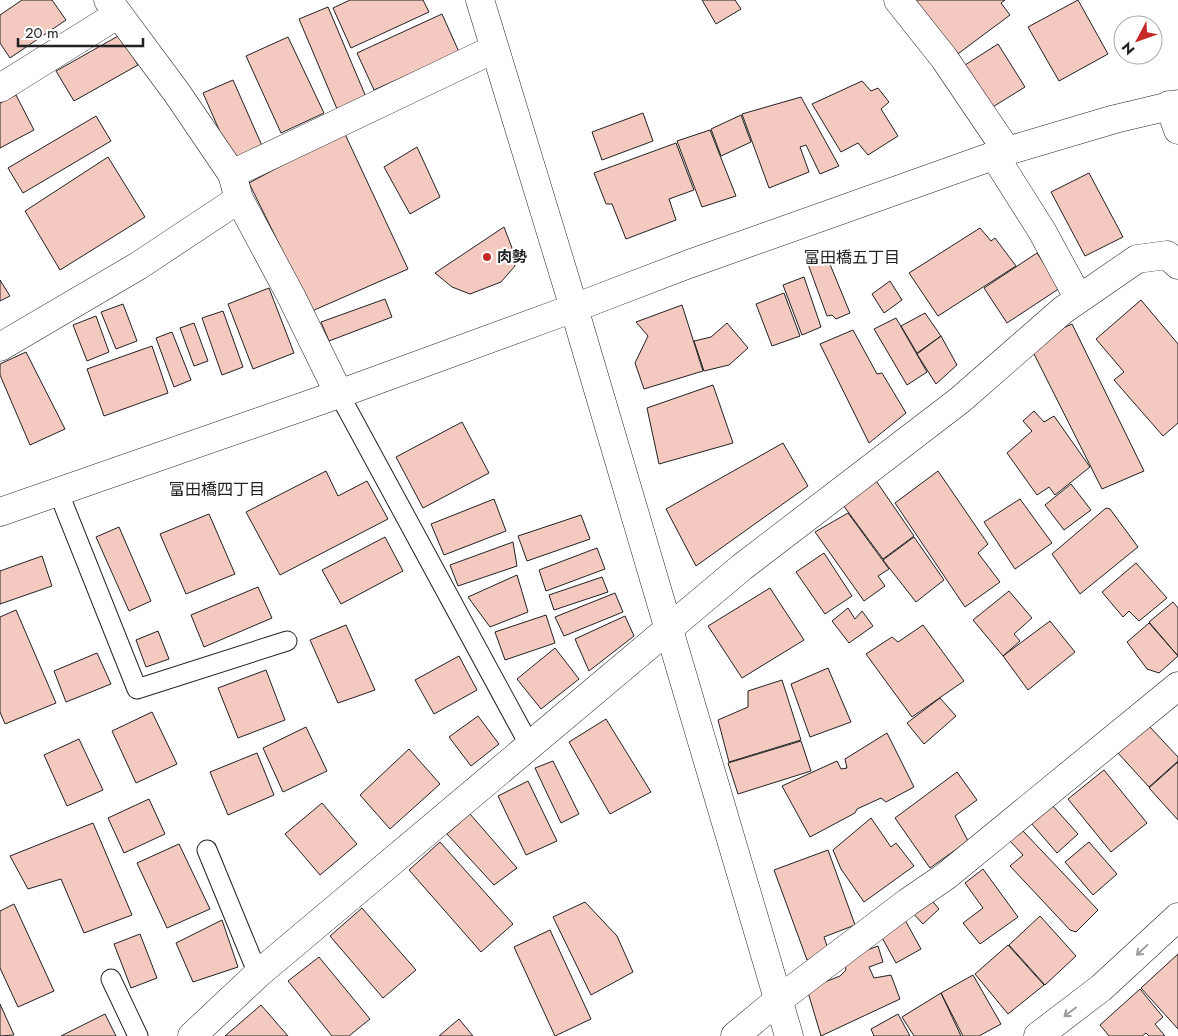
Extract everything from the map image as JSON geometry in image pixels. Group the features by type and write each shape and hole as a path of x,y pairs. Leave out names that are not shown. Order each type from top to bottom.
{"street":[{"path":"480,0 574,308 777,1001 789,1036"},
{"path":"898,0 944,58 1000,153 1079,299"},
{"path":"0,88 112,7 177,93 236,187 339,394"},
{"path":"0,347 138,266 236,187 494,49"},
{"path":"0,512 339,394 689,264 1000,153 1175,113"},
{"path":"192,1036 258,974 742,568 960,400 1063,310 1137,259 1167,255 1178,265"},
{"path":"735,1036 777,1001 908,902 946,876 1178,686"},
{"path":"1038,1036 1101,988 1178,917"}],"lane":[{"path":"339,394 530,746"},
{"path":"58,491 137,689 287,641"},
{"path":"207,850 258,974"},
{"path":"111,979 138,1036"}],"building":[{"path":"22,0 52,0 66,20 10,58 0,43 0,15"},
{"path":"350,0 423,0 429,12 351,48 333,8"},
{"path":"702,0 735,0 741,9 716,24"},
{"path":"913,0 1005,0 1001,3 1010,15 955,56"},
{"path":"1078,0 1108,54 1059,81 1028,27"},
{"path":"328,7 366,97 337,109 299,19"},
{"path":"442,14 459,52 374,90 357,53"},
{"path":"120,35 138,65 74,101 56,71"},
{"path":"288,37 324,113 281,133 246,56"},
{"path":"998,44 1025,87 991,108 965,65"},
{"path":"233,80 263,148 233,162 203,93"},
{"path":"862,81 871,91 878,88 889,102 881,109 898,136 868,155 858,143 841,152 812,104"},
{"path":"16,95 34,130 0,148 0,103"},
{"path":"801,97 839,166 820,174 806,145 800,147 809,172 769,188 742,114"},
{"path":"643,113 653,141 602,160 592,132"},
{"path":"741,115 751,142 721,156 711,129"},
{"path":"96,116 111,141 23,193 8,168"},
{"path":"710,130 736,196 702,207 677,141"},
{"path":"344,132 408,269 312,311 249,183"},
{"path":"676,143 694,190 669,199 676,220 626,239 612,204 606,204 594,173"},
{"path":"417,147 440,197 410,214 384,167"},
{"path":"108,157 145,217 60,270 25,211"},
{"path":"1089,173 1123,237 1085,256 1051,192"},
{"name":"肉勢","path":"504,227 512,248 515,266 501,282 470,294 452,287 435,273"},
{"path":"980,228 991,241 995,238 1016,266 938,316 909,273"},
{"path":"1037,253 1060,288 1007,323 984,288"},
{"path":"827,257 850,313 836,319 832,315 827,316 808,264"},
{"path":"804,277 821,327 802,335 783,285"},
{"path":"0,280 10,296 0,301"},
{"path":"890,281 902,300 884,313 872,294"},
{"path":"269,288 294,353 253,369 228,304"},
{"path":"784,293 800,336 772,346 756,304"},
{"path":"385,299 392,317 329,341 321,322"},
{"path":"1141,300 1178,344 1178,423 1163,436 1114,380 1124,372 1096,339"},
{"path":"123,304 137,341 116,349 101,312"},
{"path":"682,305 703,371 644,389 635,363 648,336 636,322"},
{"path":"223,311 243,367 222,375 202,318"},
{"path":"925,313 941,336 917,353 901,326"},
{"path":"96,316 109,352 87,361 73,325"},
{"path":"896,318 927,372 907,385 874,329"},
{"path":"194,323 208,361 194,366 180,328"},
{"path":"727,323 748,348 729,365 704,371 694,341 711,337"},
{"path":"1072,324 1144,471 1102,489 1029,344"},
{"path":"853,330 877,374 882,373 906,413 869,443 820,344"},
{"path":"172,332 191,380 174,387 156,338"},
{"path":"941,336 957,365 936,384 917,354"},
{"path":"152,346 168,393 104,416 87,369"},
{"path":"26,352 65,429 30,445 0,375 0,364"},
{"path":"713,385 733,443 659,464 647,408"},
{"path":"1034,411 1044,422 1054,416 1090,467 1055,495 1049,487 1037,495 1007,453 1032,431 1023,421"},
{"path":"462,422 489,473 423,508 396,457"},
{"path":"783,443 808,486 696,566 666,509"},
{"path":"326,471 338,496 367,481 388,519 280,575 246,512"},
{"path":"938,471 988,544 978,553 1000,582 965,607 895,503"},
{"path":"872,475 914,536 883,559 840,501"},
{"path":"1071,484 1091,510 1064,530 1045,505"},
{"path":"494,499 506,531 444,555 431,524"},
{"path":"1020,499 1052,543 1015,569 984,522"},
{"path":"1106,508 1110,509 1138,547 1080,594 1052,554"},
{"path":"848,513 889,569 878,576 885,586 864,601 815,532"},
{"path":"209,514 235,574 186,594 160,534"},
{"path":"581,515 590,539 527,561 518,536"},
{"path":"119,527 151,601 129,611 96,537"},
{"path":"385,537 403,571 341,604 322,570"},
{"path":"914,537 944,580 916,602 883,560"},
{"path":"513,542 517,566 458,586 450,565"},
{"path":"597,548 605,569 546,591 539,570"},
{"path":"824,553 852,596 825,614 796,572"},
{"path":"42,556 52,586 0,604 0,571"},
{"path":"1136,563 1167,598 1139,621 1129,611 1123,617 1102,592"},
{"path":"517,575 528,612 490,627 468,597"},
{"path":"602,577 608,592 554,610 549,595"},
{"path":"258,587 272,618 204,647 191,615"},
{"path":"770,588 804,640 742,678 708,626"},
{"path":"1009,591 1032,618 1014,634 1020,641 1003,656 973,620"},
{"path":"615,593 623,612 564,636 555,617"},
{"path":"1173,602 1178,608 1178,656 1149,622"},
{"path":"848,608 855,619 862,611 873,626 849,643 832,621"},
{"path":"16,610 56,703 5,724 0,712 0,617"},
{"path":"546,615 555,643 505,660 495,632"},
{"path":"625,616 634,636 589,671 575,639"},
{"path":"1050,621 1075,652 1028,690 1003,656"},
{"path":"1149,623 1178,656 1159,673 1147,669 1127,642"},
{"path":"346,625 375,690 338,703 310,640"},
{"path":"923,625 964,681 912,717 866,654 892,637 898,642"},
{"path":"158,631 169,659 146,667 136,640"},
{"path":"555,648 579,679 541,709 517,679"},
{"path":"97,653 111,684 66,702 54,671"},
{"path":"459,656 477,690 434,714 415,680"},
{"path":"828,668 851,722 810,737 791,684"},
{"path":"266,670 285,720 238,738 218,688"},
{"path":"782,680 801,740 729,762 718,720 748,707 748,691"},
{"path":"940,698 956,716 924,744 907,723"},
{"path":"152,712 177,764 136,783 112,731"},
{"path":"478,716 499,744 471,766 449,737"},
{"path":"606,719 651,792 610,814 569,742"},
{"path":"1149,726 1178,757 1178,761 1149,787 1118,753"},
{"path":"306,727 327,771 283,792 263,748"},
{"path":"887,733 914,787 886,802 881,798 857,809 855,813 810,837 782,786 837,761 841,769 847,768 845,759"},
{"path":"79,739 103,790 67,806 44,755"},
{"path":"801,741 811,771 738,794 728,763"},
{"path":"409,749 440,784 390,829 360,795"},
{"path":"257,753 274,795 228,815 210,772"},
{"path":"553,761 579,814 561,823 535,768"},
{"path":"1178,762 1178,820 1149,788"},
{"path":"1104,770 1147,823 1111,852 1068,799"},
{"path":"957,772 977,800 955,816 968,841 930,868 895,818"},
{"path":"528,781 557,841 526,855 498,796"},
{"path":"149,799 165,834 124,853 108,818"},
{"path":"322,803 357,844 320,875 285,834"},
{"path":"1052,805 1078,834 1057,853 1031,823"},
{"path":"470,814 517,868 494,885 447,834"},
{"path":"871,818 891,847 896,843 914,866 864,902 841,869 833,850"},
{"path":"93,823 132,915 84,933 61,879 28,889 10,856"},
{"path":"1022,830 1098,910 1076,932 1070,930 1010,866 1023,855 1010,841"},
{"path":"440,842 513,924 481,952 409,870"},
{"path":"1089,842 1117,874 1093,895 1065,862"},
{"path":"179,844 210,909 167,928 137,863"},
{"path":"828,850 855,925 824,937 829,952 807,960 774,870"},
{"path":"983,869 1018,917 980,944 963,923 983,908 965,883"},
{"path":"928,896 939,909 923,924 911,911"},
{"path":"585,902 617,936 633,972 591,995 553,917"},
{"path":"14,904 54,991 18,1007 0,968 0,911"},
{"path":"362,908 416,970 383,998 330,936"},
{"path":"1040,916 1076,956 1045,985 1009,945"},
{"path":"222,920 238,967 193,982 176,943"},
{"path":"905,920 921,949 896,963 880,934"},
{"path":"550,930 591,1019 555,1036 514,947"},
{"path":"140,934 157,978 131,988 114,944"},
{"path":"1008,945 1044,985 1008,1014 975,974"},
{"path":"878,946 883,962 869,967 874,978 891,975 900,999 821,1036 807,989 840,976 846,970 843,959"},
{"path":"1178,954 1178,1029 1141,988"},
{"path":"319,957 370,1019 349,1036 332,1036 288,981"},
{"path":"973,975 1001,1024 979,1036 963,1036 941,993"},
{"path":"1140,989 1163,1017 1155,1024 1165,1036 1149,1036 1146,1033 1142,1036 1109,1036 1100,1025"},
{"path":"941,993 961,1036 914,1036 902,1017"},
{"path":"0,1004 14,1035 0,1036"},
{"path":"261,1005 288,1036 225,1036"},
{"path":"105,1014 116,1036 61,1036"},
{"path":"898,1014 910,1036 874,1036 871,1029"},
{"path":"459,1019 473,1036 439,1036"}],"place":[{"name":"肉勢","path":"487,257"}],"district":[{"name":"富田橋五丁目","path":"852,257"},
{"name":"富田橋四丁目","path":"217,489"}]}
